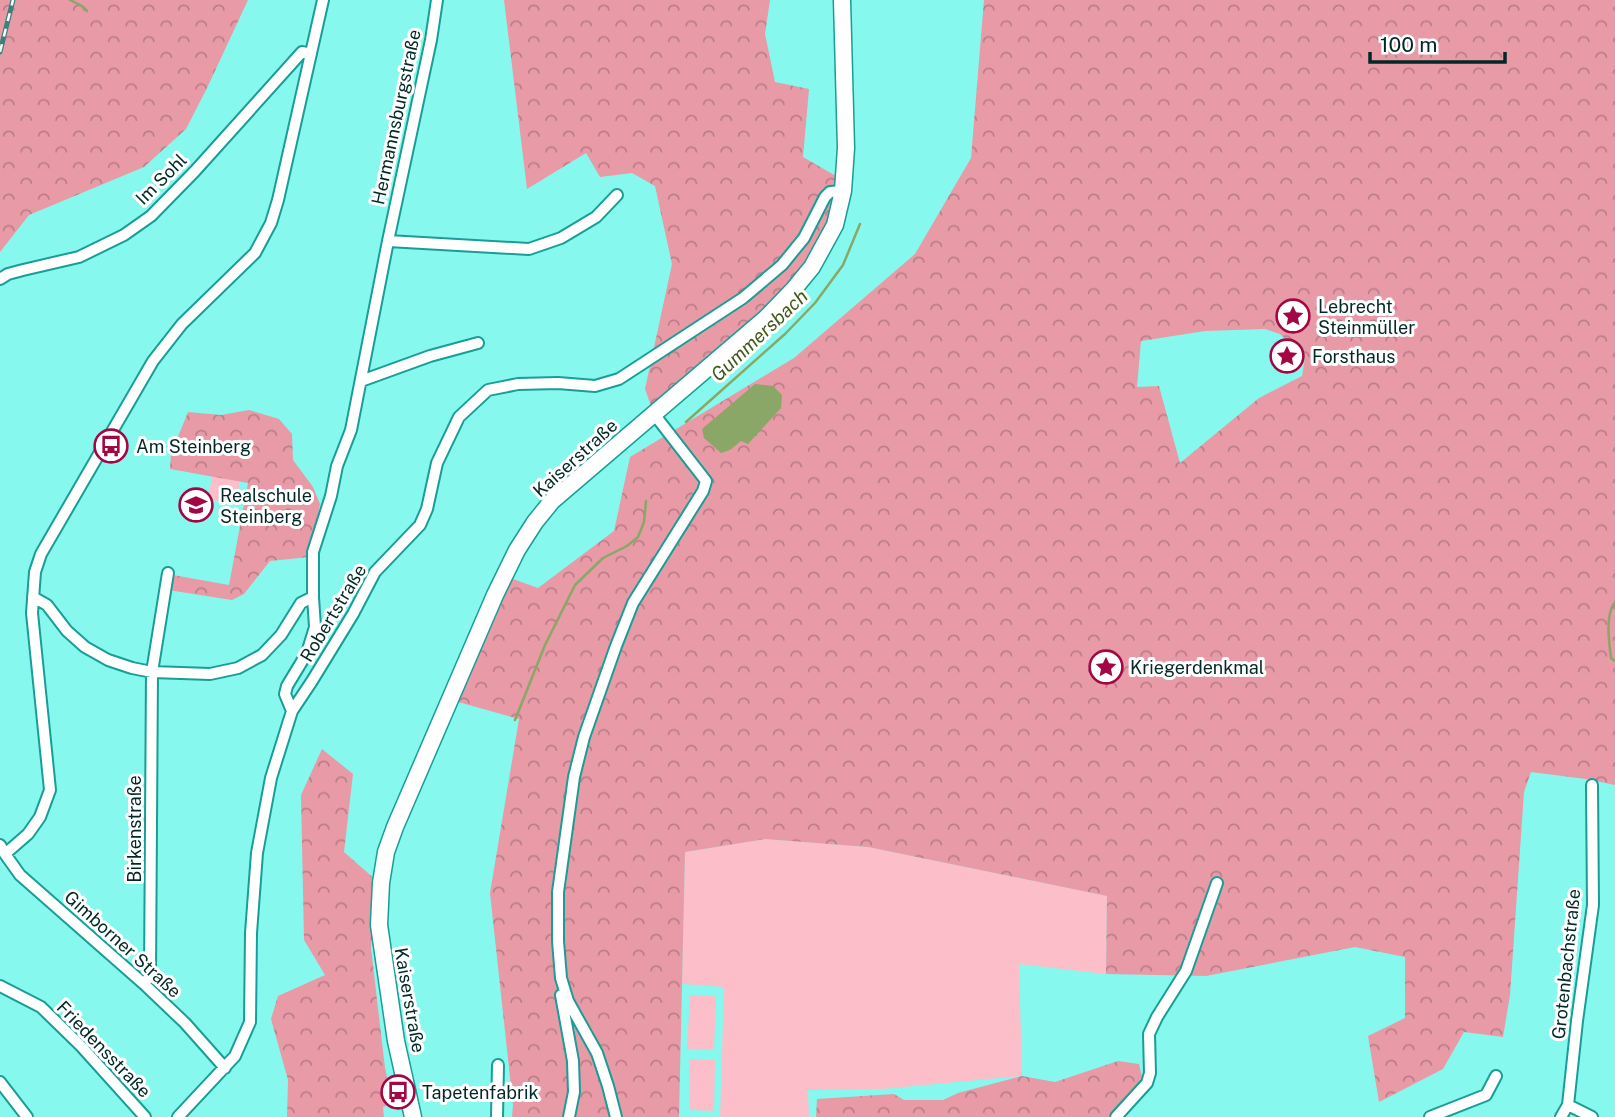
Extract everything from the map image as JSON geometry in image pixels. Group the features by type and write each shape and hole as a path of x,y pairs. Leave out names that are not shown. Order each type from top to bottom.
{"street":[{"path":"2,850 28,834 40,817 50,790 32,613 35,572 41,554 153,361 183,324 255,253 271,223 323,0"},
{"name":"Hermannsburgstraße","path":"292,711 285,694 287,686 307,653 315,627 313,552 331,496 337,466 351,430 438,0"},
{"name":"Kaiserstraße","path":"413,1117 396,1041 379,925 386,852 395,827 470,651 517,550 535,522 552,501 766,318 812,267 835,225 843,191 846,148 842,0"},
{"name":"Im Sohl","path":"0,279 8,274 79,257 124,235 151,216 302,52 311,54"},
{"name":"Robertstraße","path":"178,1117 235,1056 250,1022 251,933 257,853 271,778 292,711 353,614 375,572 420,525 427,509 437,463 459,416 488,390 518,384 595,386 619,379 743,298 782,265 804,238 825,197 830,192 843,191"},
{"path":"388,241 530,249 561,238 596,217 617,195"},
{"path":"361,381 430,356 478,343"},
{"path":"569,1117 574,1092 573,1061 561,993 558,892 574,777 584,737 615,646 634,603 704,491 706,481 654,414"},
{"name":"Birkenstraße","path":"144,984 150,976 152,671 168,573"},
{"path":"33,597 47,604 67,631 85,647 108,660 152,671 210,674 238,668 262,655 281,635 301,603 313,597"},
{"name":"Grotenbachstraße","path":"1561,1117 1568,1105 1593,905 1592,785"},
{"name":"Gimborner Straße","path":"2,850 20,875 144,984 185,1023 225,1068"},
{"path":"1116,1117 1147,1083 1150,1073 1149,1034 1186,971 1217,883"},
{"path":"561,978 568,1001 597,1052 616,1117"},
{"name":"Friedensstraße","path":"0,986 41,1007 81,1046 145,1117"},
{"path":"497,1117 498,1065"},
{"path":"1430,1117 1486,1095 1496,1076"},
{"path":"0,1082 27,1117"},
{"path":"1568,1105 1592,1117"}],"shaded area":[{"path":"755,384 773,386 782,395 781,408 748,444 741,441 721,453 704,438 702,429"},
{"path":"217,449 244,455 236,504 208,499"},
{"path":"765,839 868,847 1107,896 1106,974 1019,964 1022,1076 883,1089 808,1090 809,1117 720,1117 724,987 682,984 685,852"},
{"path":"690,995 716,996 714,1050 687,1049"},
{"path":"690,1059 715,1060 714,1111 689,1110"}],"green space":[{"path":"0,0 248,0 186,129 144,167 29,215 0,252"},
{"path":"504,0 770,0 765,34 775,82 809,89 803,157 836,176 843,191 812,267 654,414 645,389 672,264 655,186 632,173 600,177 586,153 527,189"},
{"path":"984,0 1615,0 1615,785 1531,772 1524,792 1510,995 1503,1037 1464,1032 1443,1069 1379,1102 1368,1036 1405,1018 1405,957 1355,947 1206,976 1106,974 1107,896 868,847 765,839 685,852 679,1117 512,1117 513,1105 490,893 519,719 444,698 499,574 538,588 614,531 630,457 794,358 915,254 971,158","holes":["1265,329 1280,334 1305,358 1302,376 1259,398 1180,463 1159,386 1137,387 1141,341 1205,331"]},
{"path":"249,410 279,419 292,434 293,460 313,487 320,504 309,557 270,561 244,594 232,600 168,590 173,575 229,585 248,483 170,469 171,454 188,412 221,415"},
{"path":"322,749 353,774 344,852 377,881 371,948 385,1068 398,1102 383,1107 384,1117 287,1117 288,1080 271,1019 278,996 325,975 304,940 301,795"},
{"path":"1118,1061 1139,1064 1142,1077 1134,1091 1109,1117 816,1117 817,1099 894,1094 904,1100 943,1100 958,1093 1022,1076 1055,1082"}],"waterway":[{"path":"70,0 87,11"},
{"name":"Gummersbach","path":"686,422 785,334 815,303 843,265 860,224"},
{"name":"Gummersbach","path":"515,720 545,645 575,585 603,558 638,537 644,522 646,501"},
{"path":"1615,602 1610,614 1609,629 1611,658 1615,661"}],"railway":[{"path":"0,52 13,0"}],"place":[{"name":"Lebrecht Steinmüller","path":"1293,316"},
{"name":"Forsthaus","path":"1287,356"},
{"name":"Am Steinberg","path":"111,446"},
{"name":"Realschule Steinberg","path":"196,505"},
{"name":"Kriegerdenkmal","path":"1106,667"},
{"name":"Tapetenfabrik","path":"398,1092"}]}
